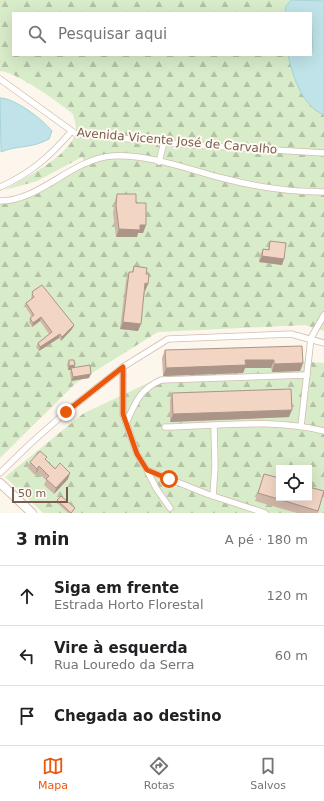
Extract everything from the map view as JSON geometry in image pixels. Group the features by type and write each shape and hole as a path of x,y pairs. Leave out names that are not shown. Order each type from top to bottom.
{"main road":[{"path":"0,483 32,513"}],"street":[{"name":"Avenida Vicente José de Carvalho","path":"0,79 71,132 84,136 324,153"},
{"path":"0,187 18,179 37,167 51,155 71,132"},
{"path":"159,162 164,142"},
{"path":"0,201 20,197 96,159 112,156 131,157 159,162 259,186 296,192 324,192"},
{"path":"301,426 311,338 324,316"},
{"path":"0,473 63,415 123,367 161,342 175,338 291,334 311,338 324,343"},
{"path":"123,367 122,410 126,423 137,454 156,488 170,508"},
{"path":"126,423 140,394 150,385 161,380 307,375"},
{"path":"165,427 257,424 301,426 324,431"},
{"path":"213,496 215,466 214,426"},
{"path":"147,470 213,496 265,513"}],"green space":[{"path":"0,0 324,0 324,331 305,325 158,332 76,383 0,458 0,199 11,198 34,192 87,166 82,157 37,181 5,190 58,156 74,138 76,129 73,114 48,95 16,76 0,71"},
{"path":"208,355 324,363 324,513 43,513 5,477 84,413"}],"water":[{"path":"291,0 324,1 324,115 316,111 304,98 296,81 288,56 312,56 312,12 285,12 286,6"},
{"path":"0,98 13,101 42,121 52,131 49,139 30,146 13,148 1,152"}],"building":[{"path":"117,194 136,194 136,203 146,203 146,225 140,225 140,230 119,229 116,205"},
{"path":"270,241 286,243 284,259 262,256 263,249 269,250"},
{"path":"134,266 147,268 146,274 149,274 148,284 145,283 141,324 123,322 129,272 133,272"},
{"path":"42,285 74,325 62,337 60,334 40,347 38,343 52,332 41,317 33,323 30,318 34,315 26,303 34,297 32,294 33,291"},
{"path":"302,346 303,363 274,364 274,360 245,360 246,365 166,368 165,350"},
{"path":"69,360 74,360 75,365 69,366"},
{"path":"90,365 91,374 73,377 71,368"},
{"path":"291,389 292,410 173,414 172,393"},
{"path":"40,451 47,457 45,459 55,469 60,463 70,473 56,488 46,479 49,476 39,466 37,469 30,462"},
{"path":"264,474 276,477 276,498 258,493"},
{"path":"312,488 324,491 318,511 285,501 312,501"},
{"path":"61,496 75,508 71,513 57,500"}],"route":[{"path":"66,412 123,367 123,414 137,454 147,470 169,479"}]}
